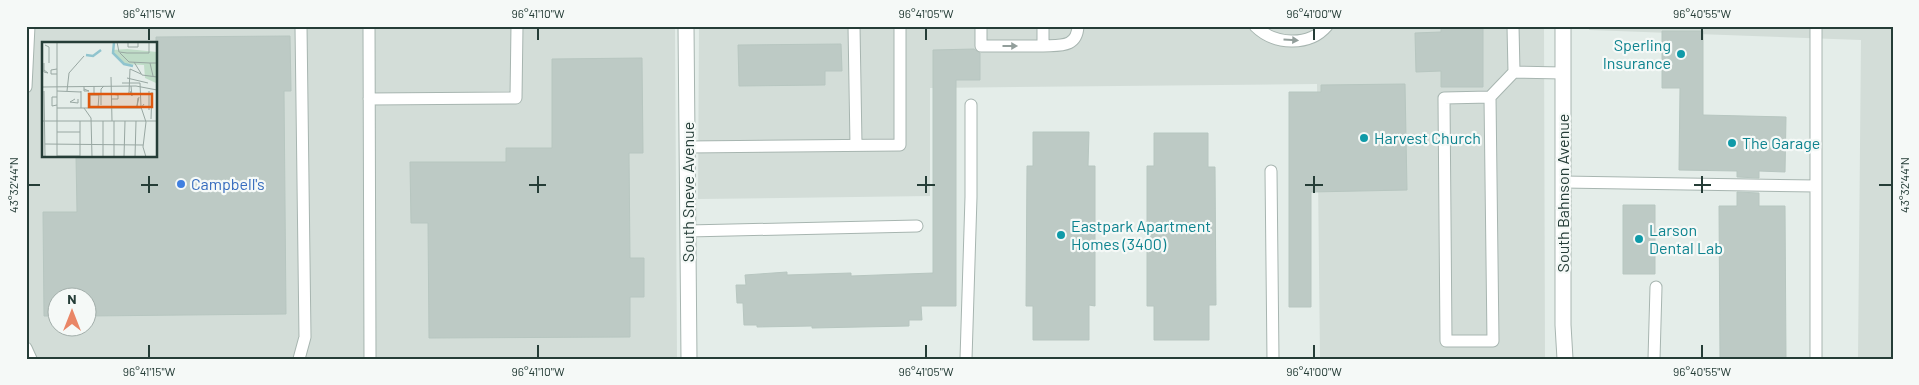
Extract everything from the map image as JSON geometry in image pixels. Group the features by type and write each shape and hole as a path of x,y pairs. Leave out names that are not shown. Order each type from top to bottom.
{"street":[{"name":"South Sneve Avenue","path":"686,26 689,359"},
{"name":"South Bahnson Avenue","path":"1563,26 1563,325 1566,359"}],"lane":[{"path":"26,87 29,26"},
{"path":"299,359 305,337 301,26"},
{"path":"370,26 370,359"},
{"path":"370,99 516,98 517,26"},
{"path":"854,26 856,145"},
{"path":"688,147 900,145 900,26"},
{"path":"981,26 981,46 1043,46 1072,42 1078,36 1078,26"},
{"path":"1043,26 1043,46"},
{"path":"1256,26 1262,33 1288,41 1301,41 1314,37 1327,26"},
{"path":"1490,97 1444,98 1446,341 1493,341 1490,97 1514,72 1513,26"},
{"path":"1816,26 1816,359"},
{"path":"1514,72 1563,73"},
{"path":"966,359 971,197 971,105"},
{"path":"1272,172 1273,359"},
{"path":"1563,182 1816,186"},
{"path":"688,232 917,226"},
{"path":"1654,359 1656,287"},
{"path":"26,348 30,359"}],"shaded area":[{"path":"26,26 675,26 677,359 26,359"},
{"path":"699,26 1544,26 1545,359 1320,359 1317,84 930,88 930,196 698,199"},
{"path":"1589,26 1893,26 1893,359 1858,359 1861,40 1589,30"}],"building":[{"path":"1441,26 1483,26 1483,87 1441,87 1441,71 1416,72 1415,33 1441,32"},
{"name":"The Garage","path":"1662,31 1703,31 1703,115 1786,117 1785,172 1759,171 1759,178 1737,177 1737,171 1679,170 1680,88 1662,88"},
{"name":"Campbell's","path":"290,36 291,91 284,91 286,314 98,316 98,288 48,288 48,316 44,316 43,212 77,212 76,158 158,158 158,42 156,42 156,37"},
{"path":"841,44 842,71 825,71 825,85 739,86 738,45"},
{"path":"974,49 980,53 980,80 956,80 956,306 921,306 922,320 909,320 909,326 812,328 812,326 757,327 757,325 744,325 743,303 737,303 736,285 746,285 745,275 787,272 787,275 851,273 851,276 933,273 933,50"},
{"path":"642,58 643,153 629,153 630,258 644,258 644,297 630,297 630,337 429,338 428,223 411,223 410,162 506,162 506,148 552,148 552,59"},
{"name":"Harvest Church","path":"1405,84 1407,190 1311,192 1311,307 1289,307 1289,92 1321,92 1321,85"},
{"name":"Eastpark Apartment Homes (3400)","path":"1033,132 1089,132 1088,166 1095,166 1095,306 1089,305 1089,340 1033,340 1033,306 1026,306 1027,166 1033,166"},
{"path":"1154,133 1208,133 1208,167 1215,167 1216,305 1209,305 1209,340 1154,340 1154,306 1147,306 1147,166 1154,166"},
{"path":"1737,192 1759,193 1759,206 1785,206 1786,359 1720,359 1719,206 1737,206"},
{"name":"Larson Dental Lab","path":"1623,205 1655,205 1655,274 1623,274"}],"place":[{"name":"Sperling Insurance","path":"1681,54"},
{"name":"Harvest Church","path":"1364,138"},
{"name":"The Garage","path":"1732,143"},
{"name":"Campbell's","path":"181,184"},
{"name":"Eastpark Apartment Homes (3400)","path":"1061,235"},
{"name":"Larson Dental Lab","path":"1639,239"}]}
